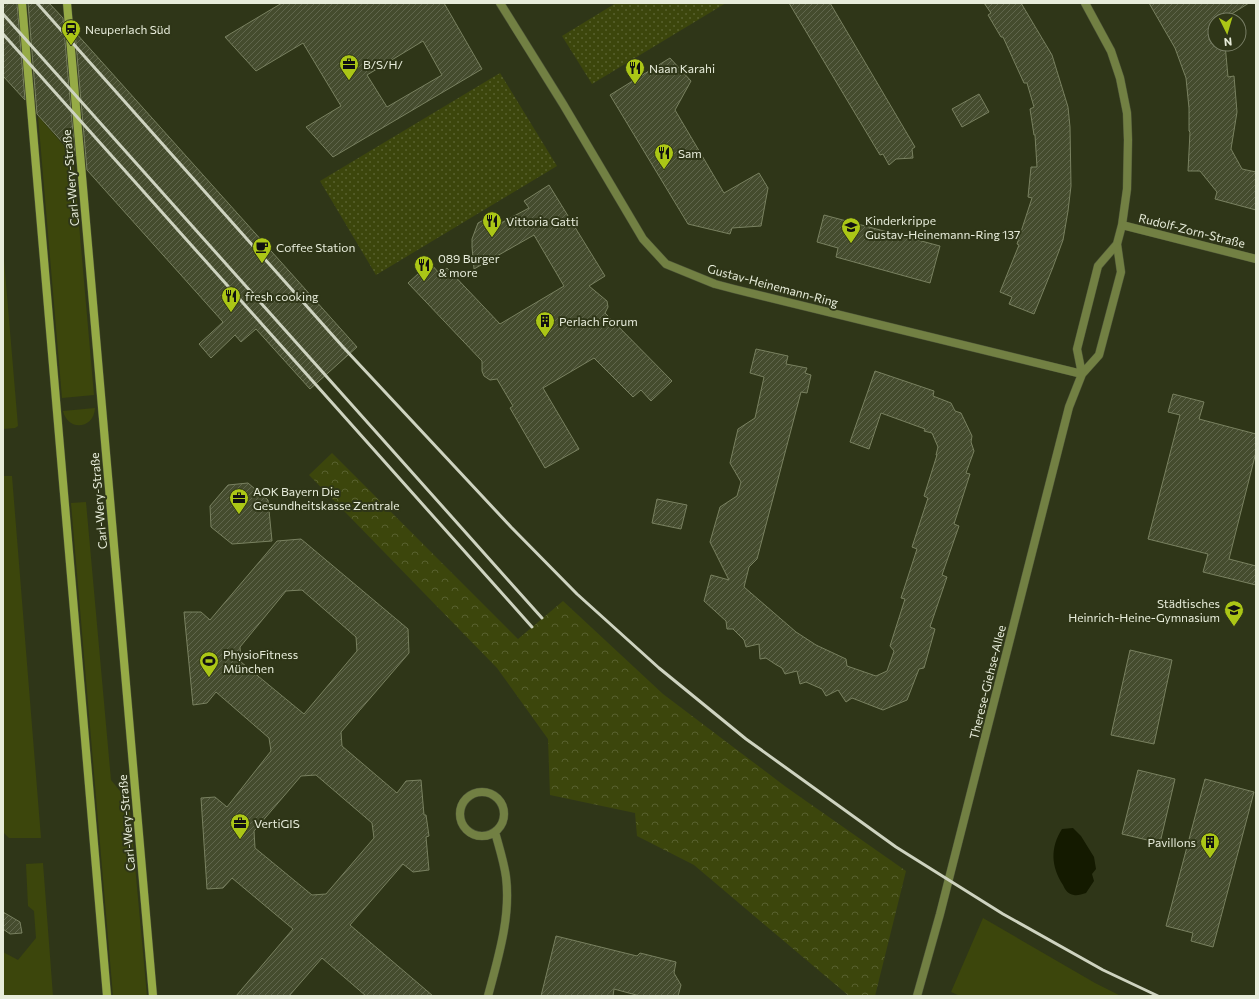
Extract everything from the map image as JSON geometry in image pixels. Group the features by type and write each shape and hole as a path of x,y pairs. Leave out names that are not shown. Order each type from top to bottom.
{"main road":[{"path":"22,3 105,994"},
{"name":"Carl-Wery-Straße","path":"67,3 153,996"}],"street":[{"name":"Gustav-Heinemann-Ring","path":"500,3 563,104 643,239 666,264 714,284 1082,374"},
{"name":"Therese-Giehse-Allee","path":"917,996 942,906 1069,407 1082,374 1099,355 1121,272 1117,244 1122,225 1127,189 1127,113 1120,78 1111,51 1085,3"},
{"name":"Rudolf-Zorn-Straße","path":"1122,225 1256,259"},
{"name":"Therese-Giehse-Allee","path":"1082,374 1077,349 1098,266 1117,244"},
{"path":"480,792 487,793 499,800 503,807 504,814 500,827 495,832 489,835 476,836 465,828 460,816 462,803 466,798 480,792"},
{"path":"488,996 506,919 507,896 506,877 495,832"}],"green space":[{"path":"616,3 726,3 592,84 562,36"},
{"path":"500,73 557,166 376,275 320,181"},
{"path":"38,116 73,156 94,395 62,398"},
{"path":"3,248 18,426 15,428 3,429"},
{"path":"95,408 94,415 90,420 86,424 80,425 75,425 70,422 66,418 63,411"},
{"path":"332,453 518,639 563,601 663,694 786,787 906,871 875,996 849,996 694,865 637,836 635,813 550,795 548,739 497,668 309,475"},
{"path":"3,476 12,476 41,838 9,838 4,833"},
{"path":"86,502 111,780 120,791 130,811 147,996 113,996 71,503"},
{"path":"43,863 53,996 3,996 3,952 18,960 36,938 34,911 28,906 26,864"},
{"path":"983,918 1095,983 1121,996 960,996 951,992"}],"shaded area":[{"path":"1073,828 1081,836 1094,857 1096,869 1092,874 1094,881 1086,893 1077,895 1067,892 1059,878 1054,864 1055,843 1058,836 1062,829"}],"building":[{"path":"3,3 17,3 25,100 3,76"},
{"path":"28,3 49,3 63,18 75,156 37,114"},
{"name":"B/S/H/","path":"282,3 444,3 482,69 333,157 306,127 341,106 303,43 256,71 225,37","holes":["423,41 442,75 387,107 367,75"]},
{"path":"789,3 830,3 915,147 912,149 913,158 896,159 889,165 883,154 880,155"},
{"path":"984,3 1021,3 1052,55 1068,107 1070,127 1071,186 1068,211 1063,240 1034,314 1009,304 1012,297 1000,292 1019,245 1017,244 1032,198 1028,197 1031,167 1037,167 1035,135 1030,109 1034,107 1027,83 1024,83 1003,37 1001,37 988,15 991,13"},
{"path":"1149,3 1249,3 1235,12 1207,12 1207,52 1226,52 1228,77 1234,76 1237,112 1231,149 1242,169 1256,172 1256,210 1215,199 1217,192 1200,171 1188,171 1190,132 1186,78 1175,48"},
{"path":"75,32 357,347 310,389 256,329 241,342 235,335 211,358 199,344 223,322 87,170"},
{"path":"670,58 691,81 675,110 724,193 759,173 768,188 761,226 732,228 730,234 688,224 610,95"},
{"path":"979,94 989,112 962,127 952,109"},
{"name":"Perlach Forum","path":"549,185 605,276 589,286 607,301 608,307 605,313 672,381 651,401 641,390 633,397 594,358 543,388 579,449 545,468 510,408 513,406 497,379 490,380 484,376 482,371 482,361 408,283 430,263 440,274 447,268 500,324 564,286 534,235 474,269 472,239 478,223 495,214 501,223 529,208 524,201"},
{"path":"824,215 940,246 930,283 836,257 838,248 817,242"},
{"path":"756,349 788,356 786,364 807,368 805,373 811,375 807,393 801,392 757,559 749,567 744,587 796,632 816,645 846,659 847,666 876,676 887,671 894,651 890,646 905,599 901,598 917,549 912,547 928,498 924,496 937,455 938,447 932,433 881,413 869,449 850,442 875,371 934,391 933,396 951,403 955,411 961,413 972,436 971,442 974,451 966,473 970,474 954,524 959,526 942,575 947,577 930,627 935,629 924,668 919,669 907,700 883,710 852,698 846,702 838,690 826,696 822,689 806,682 800,684 797,671 785,674 782,668 766,658 760,659 759,644 746,647 744,640 733,629 727,629 726,621 704,601 711,575 729,580 710,542 720,507 737,496 741,482 730,463 738,429 755,418 764,377 750,373"},
{"path":"1173,394 1204,402 1199,419 1256,434 1256,452 1229,559 1256,566 1256,585 1203,572 1208,554 1148,539 1180,415 1168,412"},
{"path":"248,483 268,500 272,541 232,544 211,527 210,506 228,485"},
{"path":"657,499 687,505 681,529 652,523"},
{"path":"301,539 408,629 409,653 341,732 342,746 397,793 406,781 421,780 424,815 426,815 429,836 426,837 429,870 413,872 403,864 350,925 433,996 366,996 322,958 289,996 236,996 293,929 232,878 223,888 207,889 201,798 215,797 227,807 271,751 269,738 216,692 207,703 193,705 184,612 201,612 210,620 277,541","holes":["302,590 356,637 357,651 304,714 241,662 240,647 286,591","316,775 372,823 374,838 326,894 312,895 255,848 254,831 301,776"]},
{"path":"1130,650 1172,660 1154,744 1111,735"},
{"path":"1138,770 1175,779 1160,843 1122,834"},
{"name":"Pavillons","path":"1205,779 1254,792 1213,947 1191,941 1193,933 1166,926"},
{"path":"3,912 20,922 22,933 10,934 3,929"},
{"path":"556,936 637,956 640,953 676,962 674,973 681,985 678,996 640,996 614,989 613,996 541,996"}],"railway":[{"path":"37,3 343,347 511,527 577,594 659,668 746,739 896,847 1003,914 1103,970 1158,996"},
{"path":"3,14 542,618"},
{"path":"3,34 532,627"}],"place":[{"name":"Neuperlach Süd","path":"71,46"},
{"name":"B/S/H/","path":"349,81"},
{"name":"Naan Karahi","path":"635,85"},
{"name":"Sam","path":"664,170"},
{"name":"Vittoria Gatti","path":"492,238"},
{"name":"Kinderkrippe Gustav-Heinemann-Ring 137","path":"851,244"},
{"name":"Coffee Station","path":"262,264"},
{"name":"089 Burger & more","path":"424,282"},
{"name":"fresh cooking","path":"231,313"},
{"name":"Perlach Forum","path":"545,338"},
{"name":"AOK Bayern Die Gesundheitskasse Zentrale","path":"239,515"},
{"name":"Städtisches Heinrich-Heine-Gymnasium","path":"1234,627"},
{"name":"PhysioFitness München","path":"209,678"},
{"name":"VertiGIS","path":"240,840"},
{"name":"Pavillons","path":"1210,859"}]}
